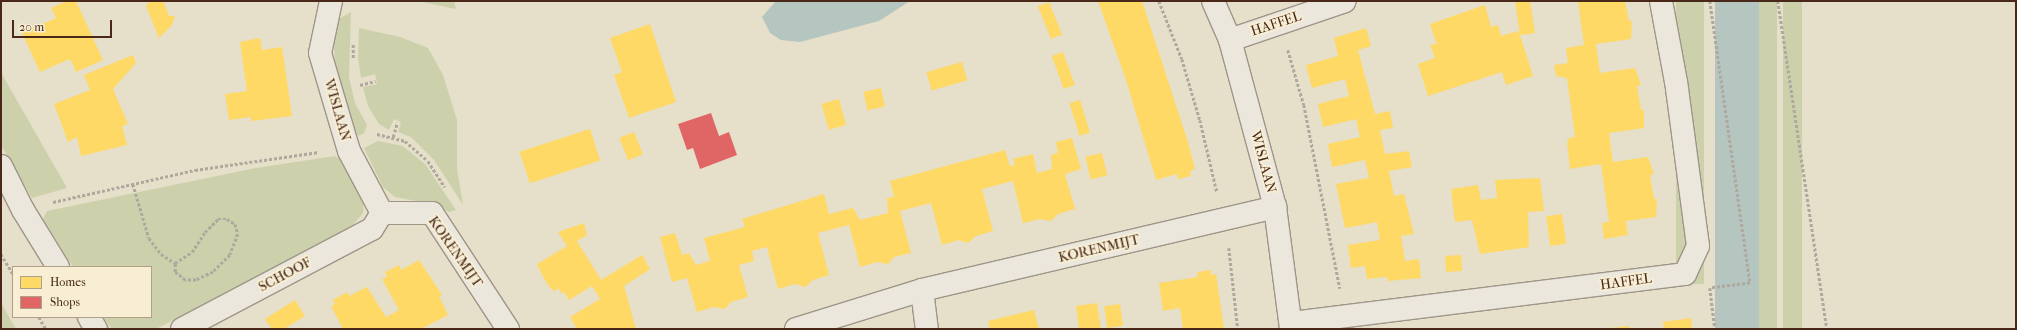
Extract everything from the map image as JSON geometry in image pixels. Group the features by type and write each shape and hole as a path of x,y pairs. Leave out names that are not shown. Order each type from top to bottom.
{"street":[{"name":"WISLAAN","path":"331,1 320,53 347,145 382,213"},
{"name":"WISLAAN","path":"1213,1 1230,40 1275,206 1291,326"},
{"name":"HAFFEL","path":"1230,40 1345,1"},
{"path":"1661,1 1676,82 1698,246 1685,274"},
{"path":"1,166 24,210 57,266"},
{"name":"KORENMIJT","path":"796,329 922,290 1224,221 1275,206"},
{"name":"KORENMIJT","path":"382,213 432,213 508,329"},
{"name":"SCHOOF","path":"182,329 372,229 382,213"},
{"name":"HAFFEL","path":"1291,326 1344,317 1685,274"},
{"path":"922,290 927,329"},
{"path":"90,318 96,329"}],"path":[{"path":"1160,1 1182,59 1200,120 1229,246 1238,329"},
{"path":"1685,274 1710,288 1750,283 1710,1"},
{"path":"1778,1 1827,329"},
{"path":"1281,22 1309,128 1336,258 1344,317"},
{"path":"353,37 353,63"},
{"path":"358,92 356,86 375,81"},
{"path":"393,137 397,123"},
{"path":"24,210 195,170 333,150 376,134 373,128"},
{"path":"133,184 149,238 162,254 175,263"},
{"path":"218,219 227,219 235,224 238,234 230,255 213,272 196,280 185,280 175,272 175,263 192,252 205,232 218,219"},
{"path":"1,254 12,272"},
{"path":"1710,288 1715,329"},
{"path":"40,318 46,329"}],"green space":[{"path":"418,1 454,1 456,9"},
{"path":"1676,1 1704,1 1704,284 1676,284"},
{"path":"1759,1 1777,1 1777,329 1759,329"},
{"path":"1783,1 1802,1 1802,329 1783,329"},
{"path":"351,12 349,77 355,103 367,125 364,133 358,136 343,102 336,78 334,47 337,20"},
{"path":"359,28 400,37 428,48 443,75 457,120 457,169 463,205 434,160 411,137 398,132 401,122 394,119 389,130 379,124 368,106 363,87 377,84 375,74 361,78 358,58"},
{"path":"1,71 67,188 32,198 1,145"},
{"path":"378,141 403,146 425,164 456,210 449,212 432,204 395,197 383,187 364,148"},
{"path":"335,156 344,161 364,196 363,213 350,229 156,329 112,329 104,318 152,318 152,266 72,266 43,219 47,211 256,168"},
{"path":"1759,288 1766,329 1722,329 1718,296 1723,293"},
{"path":"1,303 16,329 1,329"}],"shaded area":[{"path":"776,1 910,1 879,21 800,42 781,40 770,33 762,17"},
{"path":"1715,1 1759,1 1759,329 1715,329"}],"building: Homes":[{"path":"67,1 76,1 103,60 76,72 70,59 40,72 22,33 56,18 51,8"},
{"path":"150,1 163,1 169,16 175,16 172,25 159,38 146,6"},
{"path":"1098,1 1142,1 1188,142 1195,169 1190,171 1191,176 1178,179 1177,174 1156,180 1125,77"},
{"path":"1515,1 1530,1 1535,33 1520,35"},
{"path":"1578,1 1625,1 1629,21 1632,21 1631,39 1596,44 1600,73 1635,68 1641,85 1637,86 1641,110 1644,110 1644,128 1609,133 1613,162 1648,157 1654,174 1650,175 1654,199 1657,199 1656,217 1626,221 1628,235 1604,239 1602,223 1609,222 1601,164 1570,169 1567,143 1569,138 1575,137 1567,78 1556,76 1554,65 1568,63 1566,48 1584,45"},
{"path":"1049,2 1062,34 1051,39 1038,6"},
{"path":"1485,5 1491,27 1498,25 1501,36 1518,31 1533,76 1506,85 1502,72 1428,96 1418,64 1435,58 1430,44 1437,45 1430,24"},
{"path":"650,24 676,102 629,118 614,75 622,72 610,38"},
{"path":"1366,28 1371,46 1358,50 1375,114 1390,111 1393,128 1380,130 1385,154 1409,151 1412,167 1389,171 1394,196 1404,194 1414,234 1401,236 1405,261 1419,259 1421,278 1388,281 1387,277 1367,279 1365,266 1351,268 1348,245 1380,240 1377,222 1345,228 1336,184 1369,178 1365,160 1332,167 1328,144 1360,137 1356,119 1323,127 1318,104 1349,96 1345,79 1312,88 1306,65 1338,56 1334,38"},
{"path":"260,38 262,50 282,47 292,116 251,121 251,117 229,120 225,94 247,91 240,42"},
{"path":"1063,52 1075,85 1064,89 1052,56"},
{"path":"133,55 136,63 113,89 128,124 122,126 127,145 81,156 77,137 68,142 54,104 90,90 84,75"},
{"path":"962,62 967,80 932,90 926,72"},
{"path":"881,88 885,107 867,110 863,92"},
{"path":"839,99 846,125 829,130 822,104"},
{"path":"1080,100 1090,133 1079,136 1069,103"},
{"path":"590,129 600,160 530,183 520,152"},
{"path":"634,132 643,154 628,160 619,138"},
{"path":"1072,138 1081,169 1065,174 1075,209 1058,214 1051,221 1040,219 1023,223 1013,181 982,189 993,231 976,236 968,243 959,240 942,245 931,203 900,211 911,253 894,257 888,264 877,262 860,267 849,225 818,233 829,275 813,280 805,287 795,284 778,289 767,247 752,251 754,261 739,265 748,297 731,302 725,309 714,307 697,312 687,278 672,282 660,237 675,233 682,255 689,253 696,265 710,261 704,238 745,227 742,219 824,194 829,214 853,208 860,220 888,213 887,198 894,197 890,181 1005,150 1010,166 1015,165 1013,159 1033,154 1037,173 1052,169 1051,155 1058,153 1056,142"},
{"path":"1102,153 1107,175 1091,179 1085,157"},
{"path":"1540,178 1544,211 1528,212 1529,247 1480,254 1472,220 1455,222 1451,189 1478,185 1481,200 1497,198 1495,180"},
{"path":"1562,214 1566,244 1550,246 1546,216"},
{"path":"584,223 587,235 577,241 601,280 642,255 650,269 624,286 636,329 577,329 570,317 600,299 592,286 569,300 564,292 561,293 558,288 554,291 550,288 542,275 537,264 567,246 558,232"},
{"path":"1461,255 1462,271 1446,272 1445,256"},
{"path":"419,260 442,295 439,296 448,315 421,329 343,329 331,306 335,304 333,300 347,292 349,296 367,287 386,317 399,310 382,279 387,277 385,272 399,265 401,270"},
{"path":"1211,270 1211,275 1216,274 1224,329 1183,329 1180,308 1163,311 1159,283 1198,277 1197,272"},
{"path":"295,300 305,316 284,329 272,329 265,319"},
{"path":"1097,303 1101,329 1079,329 1076,306"},
{"path":"1120,304 1123,326 1107,328 1104,306"},
{"path":"1034,310 1039,329 990,329 988,321"},
{"path":"1691,318 1692,329 1664,329 1663,322"},
{"path":"1629,326 1630,329 1611,329 1611,328"}],"building: Shops":[{"path":"711,113 719,136 729,132 737,155 700,169 693,148 687,150 678,124"}]}
